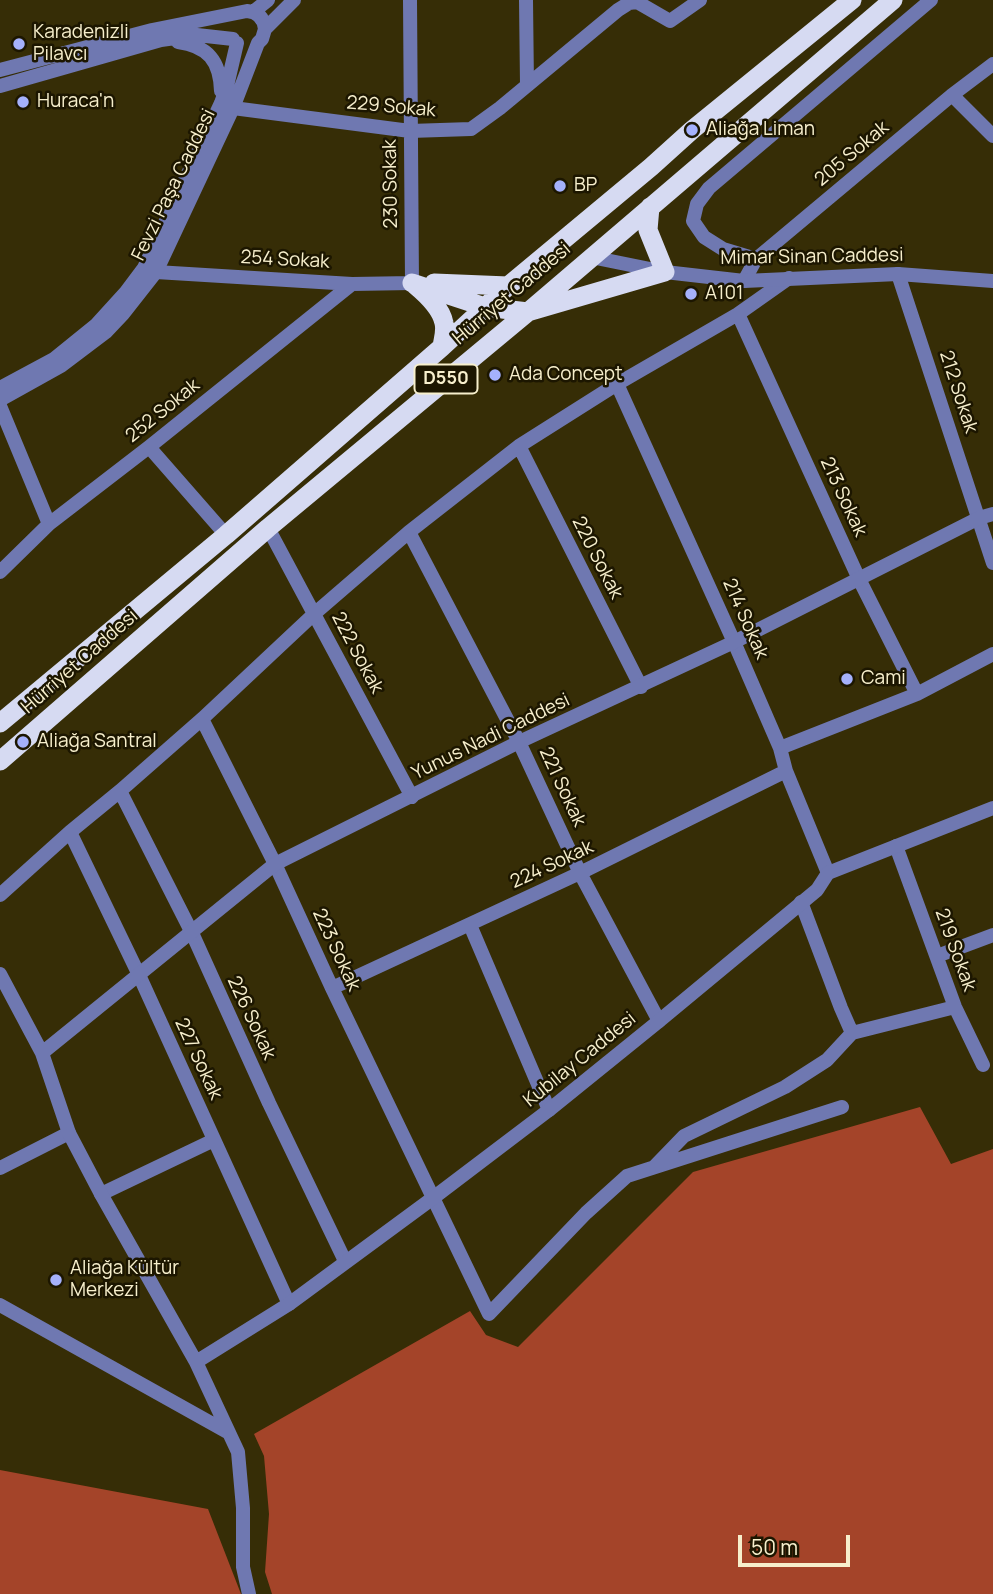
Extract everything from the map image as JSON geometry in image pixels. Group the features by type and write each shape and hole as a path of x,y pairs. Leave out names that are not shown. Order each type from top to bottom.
{"highway":[{"name":"Hürriyet Caddesi","path":"0,723 226,535 508,286 692,130 852,0"},
{"name":"Hürriyet Caddesi","path":"0,761 268,528 528,312 894,0"},
{"path":"412,282 485,307 528,312 665,272 648,230 650,207"},
{"path":"554,248 591,257"},
{"path":"412,282 508,286"},
{"path":"412,282 429,297 442,317 445,331 442,347"}],"street":[{"path":"0,69 152,30 247,12 268,0"},
{"name":"Fevzi Paşa Caddesi","path":"0,400 61,366 106,332 123,314 150,270 265,29 294,0"},
{"name":"230 Sokak","path":"410,0 412,282"},
{"path":"526,0 527,85"},
{"name":"229 Sokak","path":"227,106 410,131 471,129 629,3 637,2 670,22 699,0"},
{"path":"755,259 723,249 704,237 693,221 697,204 709,188 931,0"},
{"path":"247,12 262,18 265,29"},
{"name":"Fevzi Paşa Caddesi","path":"227,106 235,41 230,29 231,23 233,19 247,12"},
{"path":"0,86 161,40 197,35 235,41 247,46 258,43"},
{"path":"161,40 192,44 209,54 218,67 227,106"},
{"name":"205 Sokak","path":"744,281 755,259 993,64"},
{"path":"952,95 993,136"},
{"name":"Mimar Sinan Caddesi","path":"591,257 665,272 744,281 898,274 993,281"},
{"name":"Fevzi Paşa Caddesi","path":"0,388 54,359 96,325 150,270"},
{"name":"254 Sokak","path":"150,270 352,284 412,282"},
{"name":"212 Sokak","path":"898,274 986,516 993,563"},
{"path":"0,895 202,719 314,614 409,532 519,446 617,384 738,314 789,278"},
{"name":"252 Sokak","path":"0,572 49,524 352,284"},
{"name":"213 Sokak","path":"738,314 859,579 917,694"},
{"name":"214 Sokak","path":"617,384 780,748 786,771 828,873"},
{"path":"0,406 49,524"},
{"name":"220 Sokak","path":"519,446 641,687"},
{"path":"149,447 226,535"},
{"name":"Yunus Nadi Caddesi","path":"42,1053 275,864 519,743 734,642 986,516"},
{"name":"222 Sokak","path":"268,528 412,797"},
{"name":"221 Sokak","path":"409,532 519,743 580,873 659,1021"},
{"path":"780,748 917,694 993,654"},
{"name":"223 Sokak","path":"202,719 275,864 489,1314 626,1175 653,1168"},
{"name":"224 Sokak","path":"332,988 580,873 786,771"},
{"name":"226 Sokak","path":"120,791 191,933 345,1261"},
{"name":"Kubilay Caddesi","path":"196,1362 289,1304 549,1110 817,890 828,873 993,808"},
{"name":"227 Sokak","path":"70,832 139,975 289,1304"},
{"name":"219 Sokak","path":"896,846 954,1007 983,1065"},
{"path":"801,902 852,1033"},
{"path":"470,925 549,1110"},
{"path":"937,956 993,934"},
{"path":"0,974 42,1053 69,1133 196,1362 238,1452 243,1508 243,1567 250,1594"},
{"path":"653,1168 684,1136 785,1087 827,1059 852,1033 954,1007"},
{"path":"653,1168 842,1108"},
{"path":"0,1168 69,1133"},
{"path":"101,1194 214,1140"},
{"path":"0,1305 229,1433"}],"shaded area":[{"path":"920,1107 951,1164 993,1149 993,1594 272,1594 265,1572 269,1514 264,1456 254,1434 470,1311 486,1335 518,1347 693,1172"},
{"path":"0,1470 208,1509 241,1594 0,1594"}],"place":[{"name":"Karadenizli Pilavcı","path":"19,44"},
{"name":"Huraca'n","path":"23,102"},
{"name":"Aliağa Liman","path":"692,130"},
{"name":"BP","path":"560,186"},
{"name":"A101","path":"691,294"},
{"name":"Ada Concept","path":"495,375"},
{"name":"Cami","path":"847,679"},
{"name":"Aliağa Santral","path":"23,742"},
{"name":"Aliağa Kültür Merkezi","path":"56,1280"}]}
